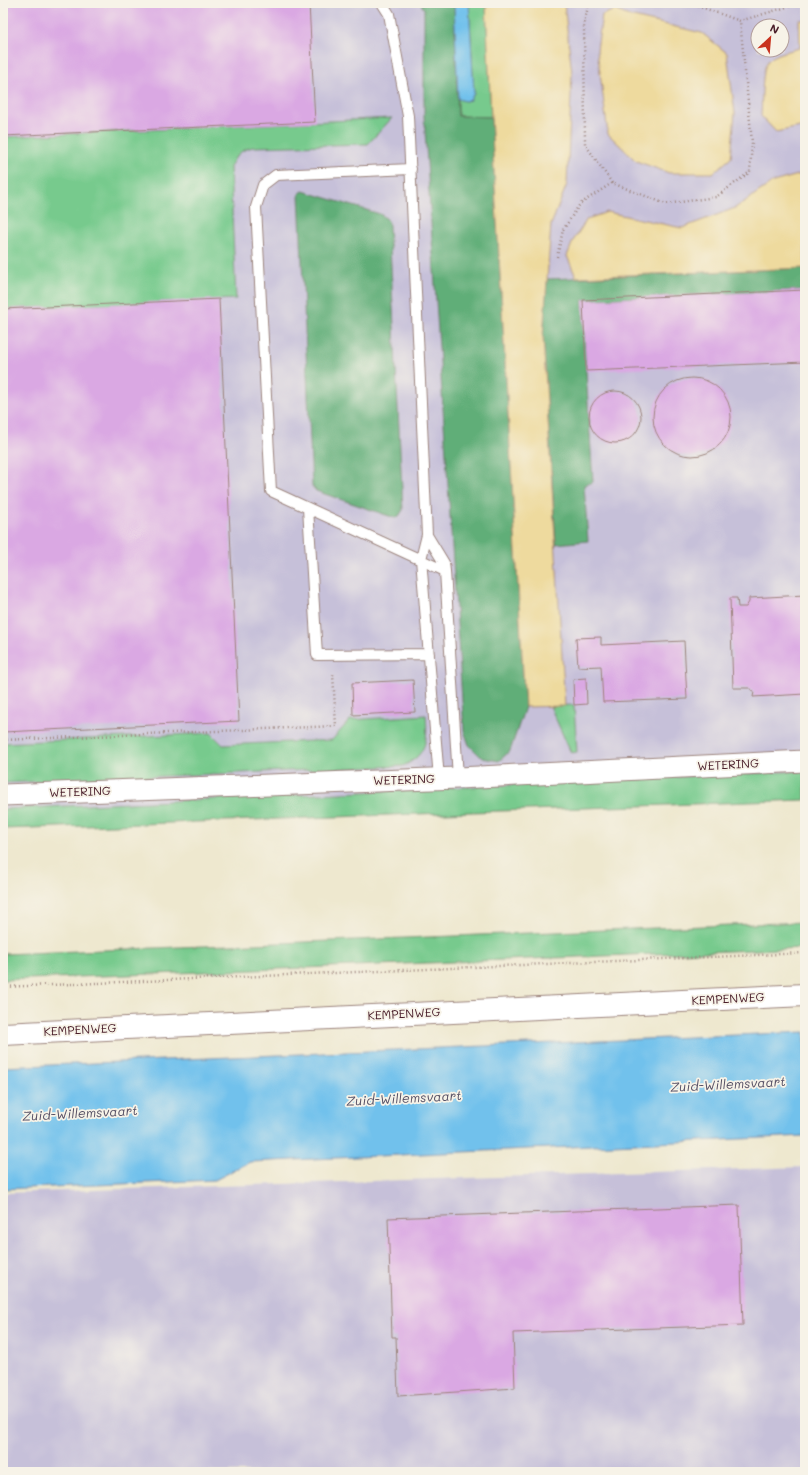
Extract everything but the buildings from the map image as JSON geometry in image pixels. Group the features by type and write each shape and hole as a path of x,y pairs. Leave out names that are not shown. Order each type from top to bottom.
{"main road":[{"name":"KEMPENWEG","path":"3,1034 805,995"}],"street":[{"name":"WETERING","path":"3,795 449,778 805,761"}],"lane":[{"path":"382,3 389,14 408,116 427,535 421,559 429,654 449,778"},
{"path":"411,169 276,175 263,185 256,206 271,491 445,571"},
{"path":"308,508 317,655 429,654"},
{"path":"427,535 444,563 445,571 449,778"}],"path":[{"path":"589,3 584,23 584,144 612,184 666,204 716,197 750,172 752,142 740,21"},
{"path":"690,3 740,21 797,4 805,4"},
{"path":"556,257 563,230 580,204 612,184"},
{"path":"3,740 336,726 332,655"},
{"path":"3,987 805,953"}],"shaded area":[{"path":"3,3 805,3 805,794 3,827"},
{"path":"805,1167 805,1472 3,1472 3,1193"}],"green space":[{"path":"420,3 454,3 458,116 491,117 525,707 510,751 499,761 482,758 469,745 464,731 424,116 424,9"},
{"path":"469,3 486,3 491,117 458,116 458,99 465,101 470,100 474,93"},
{"path":"392,118 368,144 254,147 242,151 234,159 230,167 236,299 3,309 3,137"},
{"path":"303,191 380,214 387,219 389,225 403,510 399,516 395,518 316,491 312,486 299,194"},
{"path":"805,268 805,290 583,300 593,482 584,485 588,541 556,544 543,336 547,279"},
{"path":"574,705 577,752 571,753 550,706"},
{"path":"426,715 427,732 424,745 417,757 403,766 3,783 3,743 211,733 223,745 332,740 350,720"},
{"path":"805,771 805,800 3,829 3,809"},
{"path":"805,922 805,948 3,980 3,954"}],"sand":[{"path":"486,3 564,3 572,73 567,184 551,225 543,336 565,706 525,707 491,117"},
{"path":"615,10 629,16 702,33 727,53 735,113 731,158 713,173 669,173 636,161 608,134 597,50 602,15"},
{"path":"799,20 805,20 805,126 776,132 761,116 764,71 768,61 771,58 790,58 790,51 800,48"},
{"path":"805,173 805,268 576,277 567,256 573,241 587,219 607,212 682,228 735,208 773,182"}],"water":[{"path":"454,3 469,3 474,93 470,100 465,101 458,99"},
{"name":"Zuid-Willemsvaart","path":"805,1032 805,1136 250,1162 215,1180 3,1189 3,1067"}]}
